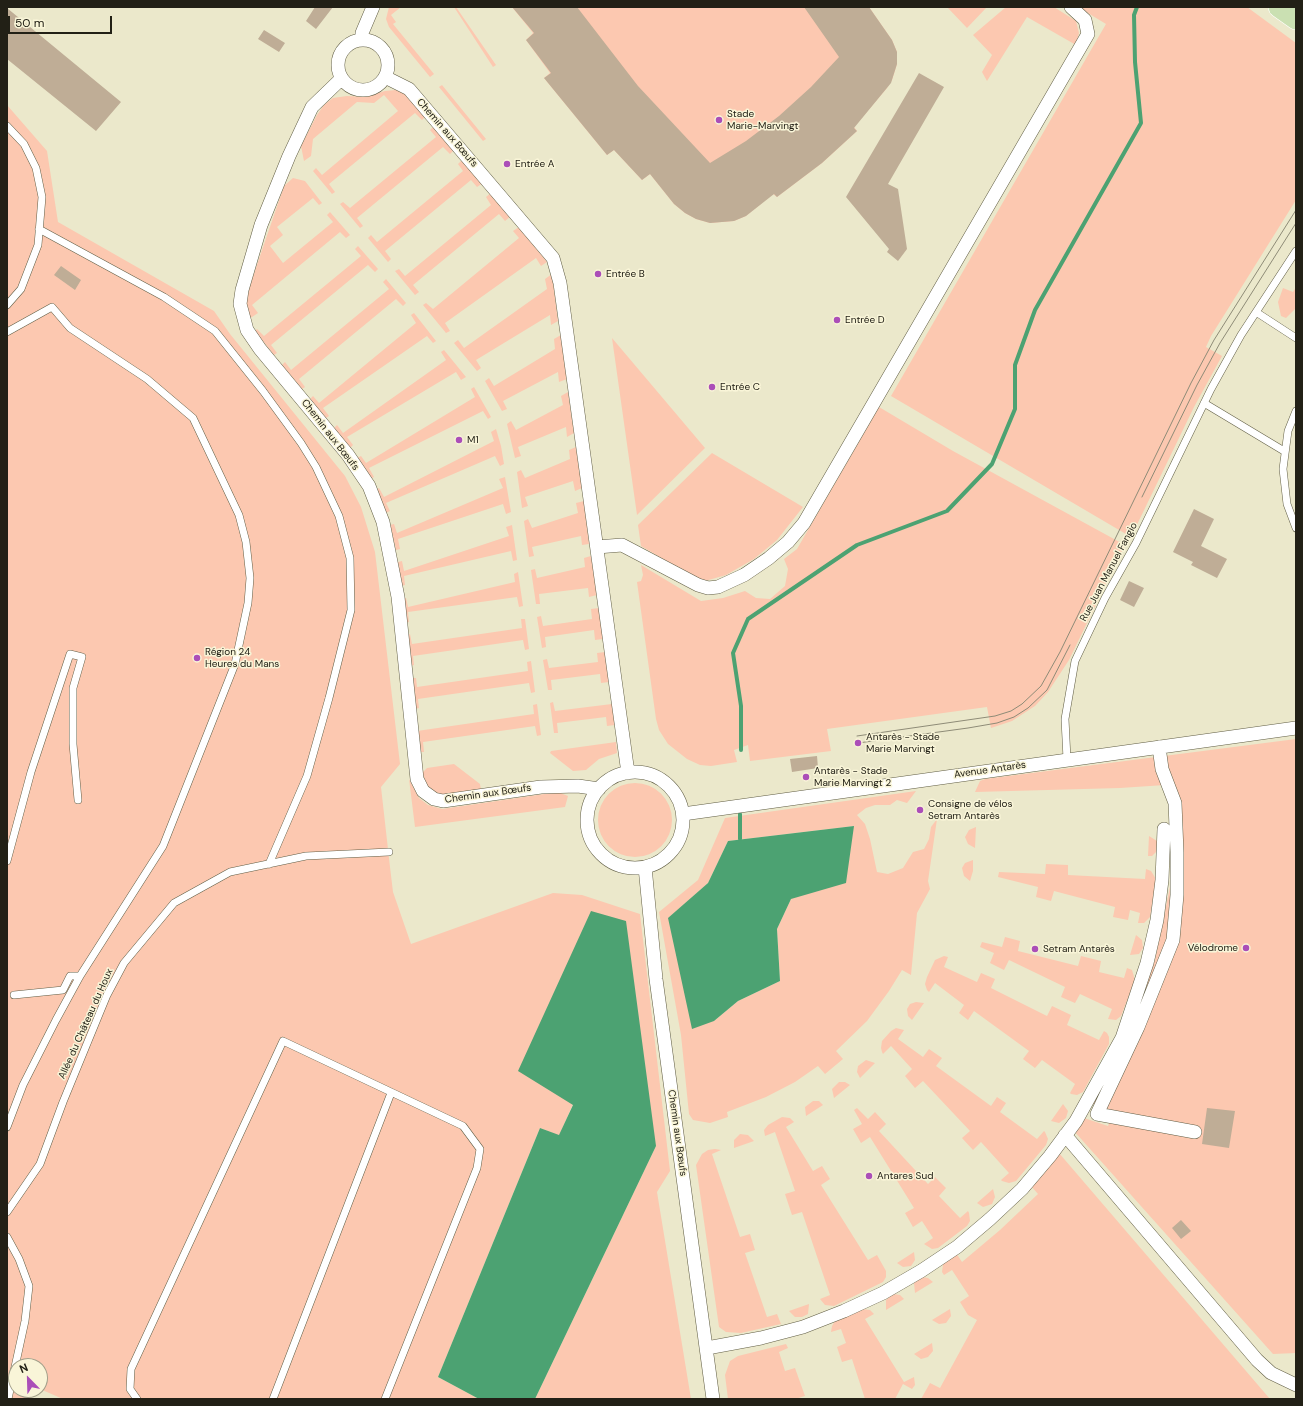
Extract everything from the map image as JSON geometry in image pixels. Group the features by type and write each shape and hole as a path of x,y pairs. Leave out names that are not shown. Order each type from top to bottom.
{"main road":[{"path":"1279,7 1296,19"}],"street":[{"path":"362,40 362,33 373,7"},
{"path":"597,547 622,545 698,585 708,588 718,587 744,575 769,558 788,542 804,523 1088,34 1085,20 1071,7"},
{"path":"362,40 370,41 384,52 388,60 388,69 385,77 378,85 369,90 359,90 349,87 341,79 338,70 338,59 343,50 351,43 362,40"},
{"name":"Chemin aux Bœufs","path":"385,77 409,89 554,258 560,283 628,773"},
{"name":"Chemin aux Bœufs","path":"341,79 312,107 289,156 261,225 242,290 240,304 247,330 260,349 348,455 369,486 383,522 398,597 417,779 422,791 434,799 443,801 541,787 578,786 599,789"},
{"name":"Avenue Antarès","path":"683,814 1296,728"},
{"path":"1159,747 1162,769 1175,803 1177,882 1173,940 1138,1027 1097,1114 1195,1132"},
{"path":"628,773 644,773 658,778 670,787 679,800 683,814 683,829 678,842 670,854 659,863 645,868 630,868 616,864 603,856 594,844 588,831 588,816 591,801 599,789 618,776 628,773"},
{"path":"707,1348 761,1338 803,1327 844,1312 883,1293 921,1271 957,1247 990,1219 1022,1188 1076,1121 1118,1045 1135,1004 1148,963 1157,920 1162,880 1164,829"},
{"name":"Chemin aux Bœufs","path":"645,868 657,987 713,1399"},
{"path":"1065,1135 1257,1360 1271,1373 1296,1385"}],"lane":[{"path":"7,126 24,144 36,168 42,197 38,245 30,270 21,289 7,306"},
{"path":"39,229 164,297 215,331 263,391 301,443 316,467 339,516 350,558 351,610 329,698 306,776 269,864"},
{"name":"Rue Juan Manuel Fangio","path":"1068,760 1065,719 1075,661 1105,598 1136,543 1204,403 1241,335 1296,252"},
{"path":"7,332 52,307 70,328 147,379 176,402 193,418 238,515 246,542 250,578 248,603 235,664 163,846 80,976 56,1020 24,1085 7,1127"},
{"path":"1256,312 1296,338"},
{"path":"1204,403 1284,451"},
{"path":"1296,411 1288,431 1284,451 1284,487 1287,504 1296,528"},
{"path":"7,861 31,772 70,654 82,657 73,688 73,744 78,800"},
{"name":"Allée du Château du Houx","path":"7,1212 40,1164 63,1102 104,1002 124,963 174,903 230,872 306,856 389,852"},
{"path":"14,995 63,990 70,976 80,976"},
{"path":"137,1399 130,1389 131,1369 283,1041 463,1126 480,1149 477,1168 385,1399"},
{"path":"272,1399 391,1093"},
{"path":"7,1238 19,1259 29,1286 25,1321 8,1399"}],"shaded area":[{"path":"389,7 401,7 391,15 396,22 393,24 434,74 430,77 389,27 386,19"},
{"path":"454,7 456,7 496,65 493,67"},
{"name":"Stade Marie-Marvingt","path":"512,7 869,7 892,40 897,52 897,64 892,80 887,88 854,127 857,131 822,163 777,197 773,194 746,216 734,221 710,223 696,219 685,213 674,204 650,174 642,180 614,150 607,155 544,78 550,73 526,40 533,33"},
{"path":"947,7 987,7 967,28"},
{"path":"1006,7 1054,7 1076,21 1079,33 1076,45 1027,17 987,81 982,72 992,55 973,35"},
{"path":"1078,7 1247,7 1296,43 1296,200 1211,336 1206,347 1222,356 1194,407 1131,537 891,396 1106,24"},
{"path":"442,85 486,139 483,141 439,87"},
{"path":"396,90 405,93 427,115 422,120 415,113 329,184 335,192 332,194 313,171 316,168 322,175 398,111 384,95 374,103 357,102 313,139 311,156 304,161 301,146 317,115 324,105 333,98 347,96 366,97 385,91"},
{"name":"Région 24 Heures du Mans","path":"7,105 47,151 58,222 214,311 230,334 345,476 361,507 375,552 400,764 381,787 390,867 393,892 411,944 553,893 582,895 640,914 670,1171 657,1192 691,1399 535,1399 656,1146 573,1104 559,1136 540,1128 438,1377 479,1399 63,1399 48,1392 48,1358 8,1358 8,1398 31,1398 7,1399"},
{"path":"435,125 455,149 450,154 443,147 357,218 363,226 360,228 340,204 343,202 350,208 436,137 430,130"},
{"path":"463,159 483,183 477,187 471,180 385,251 391,259 388,262 368,238 371,235 377,242 463,171 458,164"},
{"path":"293,178 305,181 322,203 319,205 313,198 277,227 283,235 270,246 283,263 333,222 327,215 330,212 350,235 346,238 340,232 252,305 258,313 249,319 246,304 248,291 284,186"},
{"path":"491,193 511,216 505,221 499,214 413,285 419,292 415,295 395,271 399,269 405,276 491,205 486,197"},
{"path":"519,227 547,262 541,266 536,258 445,323 450,331 446,333 423,305 426,303 433,309 519,238 513,231"},
{"path":"358,246 378,269 375,272 368,265 271,345 277,353 274,355 255,331 257,329 264,336 361,256 355,249"},
{"path":"552,274 558,321 551,325 550,315 476,360 481,368 477,371 454,343 458,340 464,348 547,289 545,279"},
{"path":"386,279 406,303 403,306 396,299 299,379 305,387 302,389 282,365 285,362 291,370 389,289 383,282"},
{"path":"1296,287 1296,308 1286,318 1281,316 1278,302 1283,288 1293,292"},
{"path":"414,313 436,341 433,343 427,336 323,408 329,416 326,418 310,399 313,396 319,403 416,323 411,315"},
{"path":"561,335 567,379 559,382 558,372 503,401 507,409 502,411 485,381 489,378 494,386 555,349 554,339"},
{"path":"612,338 705,448 637,515"},
{"path":"444,350 466,377 461,380 456,372 347,437 353,445 350,448 334,428 337,425 343,433 446,360 441,352"},
{"path":"474,387 491,417 488,419 483,411 369,468 374,477 370,479 357,458 361,456 366,463 475,397 471,389"},
{"path":"568,392 574,433 567,437 566,427 518,447 521,456 515,458 507,424 511,421 516,430 563,405 561,396"},
{"path":"879,407 953,451 1125,545 1069,660 1048,692 1035,706 1012,721 991,728 987,707 827,729 831,751 750,761 748,745 734,750 737,762 711,766 700,765 687,759 668,744 659,730 656,719 637,582 641,581 643,575 641,565 701,601 723,598 745,591 756,598 770,599 785,586 788,569 784,559 797,549"},
{"path":"496,429 504,464 500,466 495,456 386,503 390,511 386,513 376,490 379,488 384,497 494,441 491,432"},
{"path":"576,447 582,488 575,491 573,481 525,497 528,506 522,508 517,472 521,470 525,478 570,459 569,450"},
{"path":"712,453 803,507 777,540 754,559 726,575 705,581 690,575 641,546 638,525"},
{"path":"505,477 511,512 506,514 503,504 398,539 400,549 396,550 390,525 394,524 397,533 503,488 499,479"},
{"path":"584,501 589,544 582,545 581,536 532,547 534,556 529,557 524,521 528,519 532,528 578,513 576,503"},
{"path":"512,525 517,560 513,561 511,551 404,576 405,585 401,586 398,562 402,561 404,571 509,536 506,527"},
{"path":"591,556 597,595 589,597 588,588 539,594 540,604 536,604 531,570 535,569 537,578 585,567 584,558"},
{"path":"518,572 523,606 519,607 517,597 408,612 409,622 405,623 403,598 406,598 408,607 515,582 514,574"},
{"path":"599,608 603,639 595,640 594,630 545,637 546,647 542,648 537,617 541,616 543,626 592,619 591,609"},
{"path":"521,619 525,619 529,649 525,650 523,640 413,656 414,665 410,666 407,635 410,634 412,644 522,628"},
{"path":"605,652 609,682 601,683 600,674 551,680 552,690 548,690 543,660 547,659 549,668 598,662 597,653"},
{"path":"531,661 535,692 531,693 529,683 418,699 419,708 415,709 411,678 416,678 417,687 528,671 527,662"},
{"path":"553,702 555,711 612,704 615,725 607,726 606,717 557,723 558,733 554,733 550,703"},
{"path":"537,704 541,735 537,736 535,726 423,742 424,752 420,752 417,731 534,714 533,705"},
{"name":"Vélodrome","path":"1296,739 1296,1353 1273,1354 1074,1131 1084,1118 1108,1126 1114,1111 1093,1104 1155,960 1173,872 1173,811 1165,785 1120,788 975,792 980,781 985,779"},
{"path":"616,742 617,753 599,759 586,770 573,771 550,753 551,751"},
{"path":"454,764 480,784 481,790 445,795 428,789 422,773 427,768"},
{"path":"409,779 419,798 428,805 442,809 558,792 568,796 565,807 415,827"},
{"path":"635,783 649,786 661,794 669,806 672,820 669,834 661,846 649,854 635,857 621,854 609,846 601,834 598,820 601,806 609,794 621,786"},
{"path":"916,791 907,803 897,800 890,805 875,805 866,808 857,815 865,824 870,839 877,872 888,874 903,868 913,852 924,849 929,839 931,827 937,819 928,881 930,889 917,913 911,975 902,970 867,1021 836,1051 843,1059 825,1074 818,1066 795,1082 766,1097 727,1112 728,1117 710,1123 693,1120 689,1114 681,1035 659,912 698,880 725,818","holes":["854,826 791,899 777,929 780,981 738,1001 714,1021 669,918 708,883 728,841"]},
{"path":"854,826 846,883 791,899 777,929 780,981 738,1001 714,1021 692,1029 668,918 708,883 728,841"},
{"path":"976,827 975,848 968,844 965,837 969,830"},
{"path":"1149,836 1157,841 1158,850 1152,856 1148,856"},
{"path":"973,860 973,871 970,881 964,876 962,868 965,863"},
{"path":"1046,864 1068,865 1068,875 1145,879 1146,869 1151,871 1156,879 1150,917 1144,923 1138,923 1140,913 1130,910 1128,920 1113,917 1115,907 1054,891 1051,901 1036,897 1038,887 998,877 999,872 1045,874"},
{"path":"591,911 626,921 656,1146 535,1399 479,1399 438,1377 540,1128 559,1135 573,1105 518,1071"},
{"path":"1136,935 1142,940 1143,948 1139,954 1130,955"},
{"path":"1005,937 1020,941 1018,951 1078,966 1081,956 1101,961 1099,972 1124,978 1127,968 1132,970 1135,980 1121,1016 1116,1020 1108,1019 1112,1009 1080,994 1075,1003 1061,997 1065,987 1009,960 1004,970 990,963 994,953 980,947 982,942 1002,947"},
{"path":"944,956 948,957 944,967 977,982 981,973 995,979 991,988 1047,1016 1052,1006 1071,1015 1067,1025 1099,1040 1104,1031 1107,1033 1109,1037 1109,1044 1083,1092 1077,1095 1071,1094 1070,1093 1075,1084 1042,1060 1035,1068 1023,1059 1029,1051 974,1011 968,1020 959,1013 964,1005 935,983 929,992 925,984 927,977 935,960"},
{"path":"916,1002 924,1003 912,1020 908,1016 907,1009 910,1004"},
{"path":"896,1028 904,1030 898,1039 923,1057 929,1049 942,1058 936,1066 991,1106 997,1097 1006,1103 1000,1112 1037,1139 1044,1131 1045,1132 1048,1139 1046,1145 1016,1181 1009,1183 1001,1180 1009,1173 981,1142 973,1150 962,1138 970,1131 923,1081 915,1088 905,1076 912,1069 891,1046 883,1054 881,1048 882,1041 891,1031"},
{"path":"866,1060 875,1063 860,1078 857,1072 858,1066"},
{"path":"839,1082 845,1082 850,1085 834,1098 832,1089"},
{"path":"813,1101 819,1101 823,1105 806,1116 805,1107"},
{"path":"1063,1104 1068,1111 1066,1118 1059,1123 1051,1121"},
{"path":"857,1108 868,1119 875,1112 886,1124 879,1131 928,1184 935,1177 946,1188 939,1196 960,1218 968,1211 970,1221 967,1226 938,1248 932,1249 924,1244 933,1238 922,1221 913,1227 905,1213 914,1208 870,1137 861,1143 853,1129 862,1124 854,1110"},
{"path":"782,1117 790,1118 794,1122 786,1127 813,1171 822,1166 830,1179 821,1185 868,1260 877,1255 886,1271 886,1277 883,1282 834,1306 825,1305 820,1299 830,1295 802,1212 792,1215 785,1194 795,1191 775,1132 765,1136 764,1130 768,1125"},
{"path":"740,1134 748,1135 754,1141 734,1148 734,1140"},
{"path":"708,1150 721,1150 712,1154 740,1237 750,1234 755,1250 745,1253 767,1317 777,1314 781,1324 741,1333 726,1332 719,1327 696,1165 702,1154"},
{"path":"1059,1153 1270,1399 921,1399 930,1383 940,1388 977,1320 968,1315 960,1302 969,1296 952,1270 944,1275 942,1272 943,1264 956,1253 962,1262 1000,1230 1038,1194 1031,1186"},
{"path":"993,1189 995,1197 992,1204 983,1207 977,1203"},
{"path":"914,1252 915,1260 911,1266 903,1267 897,1263"},
{"path":"922,1277 928,1278 933,1282 915,1293 914,1283"},
{"path":"893,1294 900,1295 904,1299 886,1310 886,1300"},
{"path":"809,1304 808,1314 802,1317 795,1317 789,1311"},
{"path":"862,1309 870,1310 874,1314 865,1319 904,1382 914,1377 915,1385 912,1389 903,1384 895,1399 865,1399 852,1359 842,1362 837,1347 846,1343 841,1329 831,1332 835,1321"},
{"path":"950,1309 951,1316 946,1323 939,1324 932,1320"},
{"path":"932,1343 933,1351 928,1357 921,1359 914,1354"},
{"path":"786,1344 788,1348 779,1352 785,1371 795,1368 805,1396 795,1399 728,1399 725,1375 730,1361 738,1356"}],"building":[{"path":"315,7 333,7 316,29 306,21"},
{"name":"Stade Marie-Marvingt","path":"512,7 577,7 638,86 710,163 746,141 779,116 811,87 839,57 804,7 869,7 892,40 897,52 897,64 891,83 854,128 857,131 822,163 777,197 774,194 746,216 734,221 710,223 696,219 685,213 674,204 650,174 642,180 614,150 607,155 544,78 551,73 526,40 534,33"},
{"path":"7,8 121,102 96,131 7,59"},
{"path":"264,30 285,43 279,52 258,39"},
{"path":"919,73 944,87 888,184 898,189 907,249 898,261 887,252 889,249 846,197"},
{"path":"61,266 81,280 75,290 54,275"},
{"path":"1194,509 1214,519 1201,546 1227,559 1217,578 1191,565 1193,562 1173,552"},
{"path":"1129,581 1144,588 1134,607 1120,600"},
{"path":"817,756 818,768 792,772 790,759"},
{"path":"1207,1108 1235,1111 1229,1148 1202,1144"},
{"path":"1181,1220 1191,1231 1181,1239 1172,1228"}],"waterway":[{"path":"741,750 741,706 733,653 748,619 857,545 947,511 992,464 1015,409 1015,365 1035,310 1141,123 1135,62 1134,15 1137,7"},
{"path":"740,814 740,839"}],"tram line":[{"path":"857,736 995,716 1011,711 1022,704 1041,686 1060,652 1191,383 1214,340 1296,210"},
{"path":"1142,497 1197,385 1220,343 1296,223"},
{"path":"858,743 968,728 997,723 1014,717 1028,708 1047,690 1070,645"}],"place":[{"name":"Stade Marie-Marvingt","path":"719,120"},
{"name":"Entrée A","path":"507,164"},
{"name":"Entrée B","path":"598,274"},
{"name":"Entrée D","path":"837,320"},
{"name":"Entrée C","path":"712,387"},
{"name":"M1","path":"459,440"},
{"name":"Région 24 Heures du Mans","path":"197,658"},
{"name":"Antarès - Stade Marie Marvingt","path":"858,743"},
{"name":"Antarès - Stade Marie Marvingt 2","path":"806,777"},
{"name":"Consigne de vélos Setram Antarès","path":"920,810"},
{"name":"Vélodrome","path":"1246,948"},
{"name":"Setram Antarès","path":"1035,949"},
{"name":"Antares Sud","path":"869,1176"}]}
